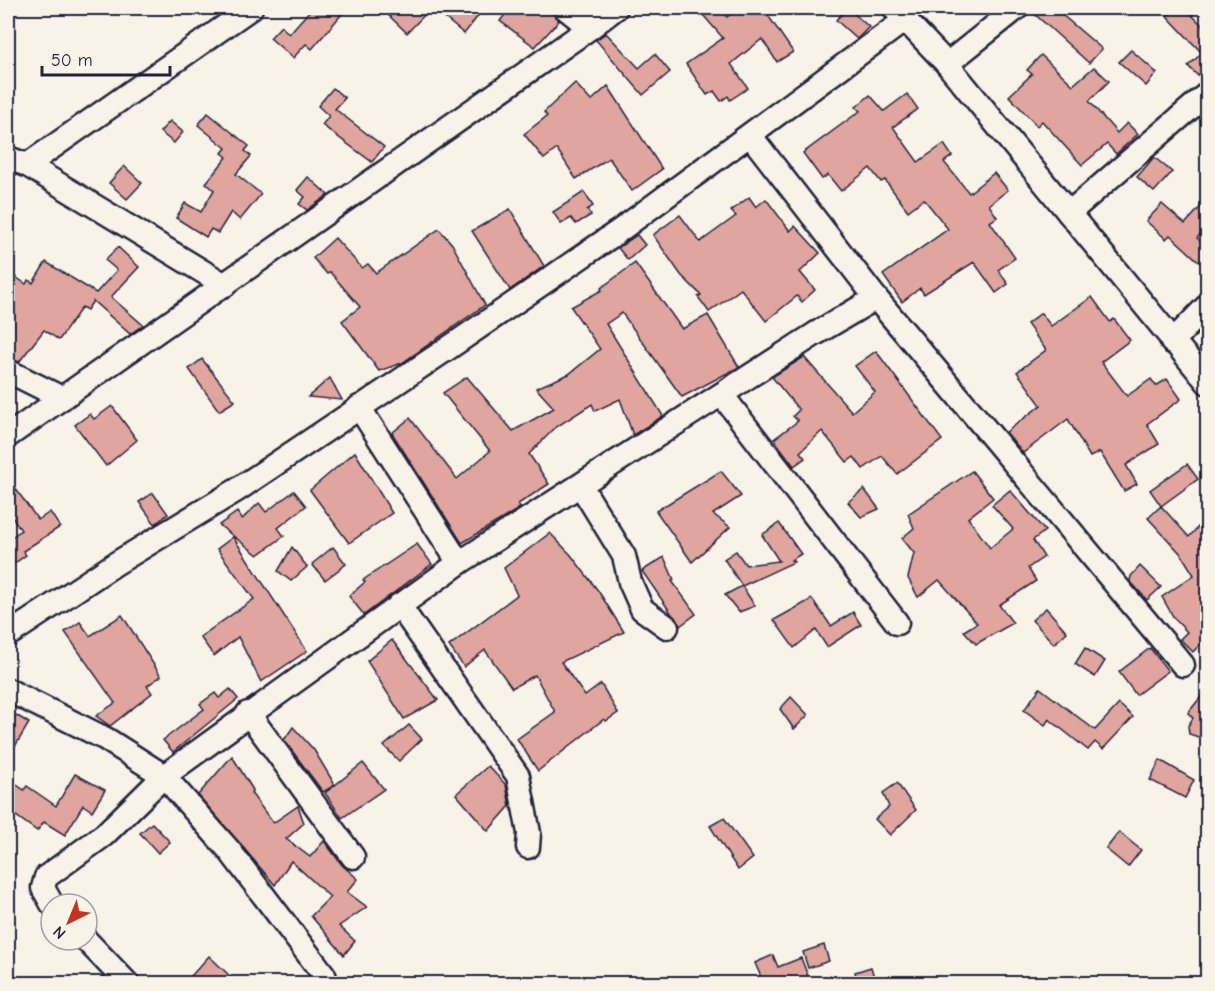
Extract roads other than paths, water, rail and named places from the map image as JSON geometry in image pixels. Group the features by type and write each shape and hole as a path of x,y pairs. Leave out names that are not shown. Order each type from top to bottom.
{"street":[{"path":"225,285 17,162 251,8"},
{"path":"565,8 590,28"},
{"path":"8,436 616,8"},
{"path":"947,64 1017,8"},
{"path":"8,635 115,564 237,490 619,231 750,135 899,14 947,64 1208,384"},
{"path":"1069,213 1208,93"},
{"path":"750,135 876,298 1183,665"},
{"path":"46,892 44,888 46,877 104,835 164,776 248,713 459,563 815,334 876,298"},
{"path":"1172,342 1208,305"},
{"path":"8,371 62,398"},
{"path":"722,395 897,623"},
{"path":"359,407 459,563"},
{"path":"581,486 624,556 630,582 642,609 667,627"},
{"path":"399,605 518,776 529,833 528,847"},
{"path":"8,690 106,739 164,776 229,850 324,975 327,984"},
{"path":"248,713 353,857"},
{"path":"97,952 128,984"}]}
